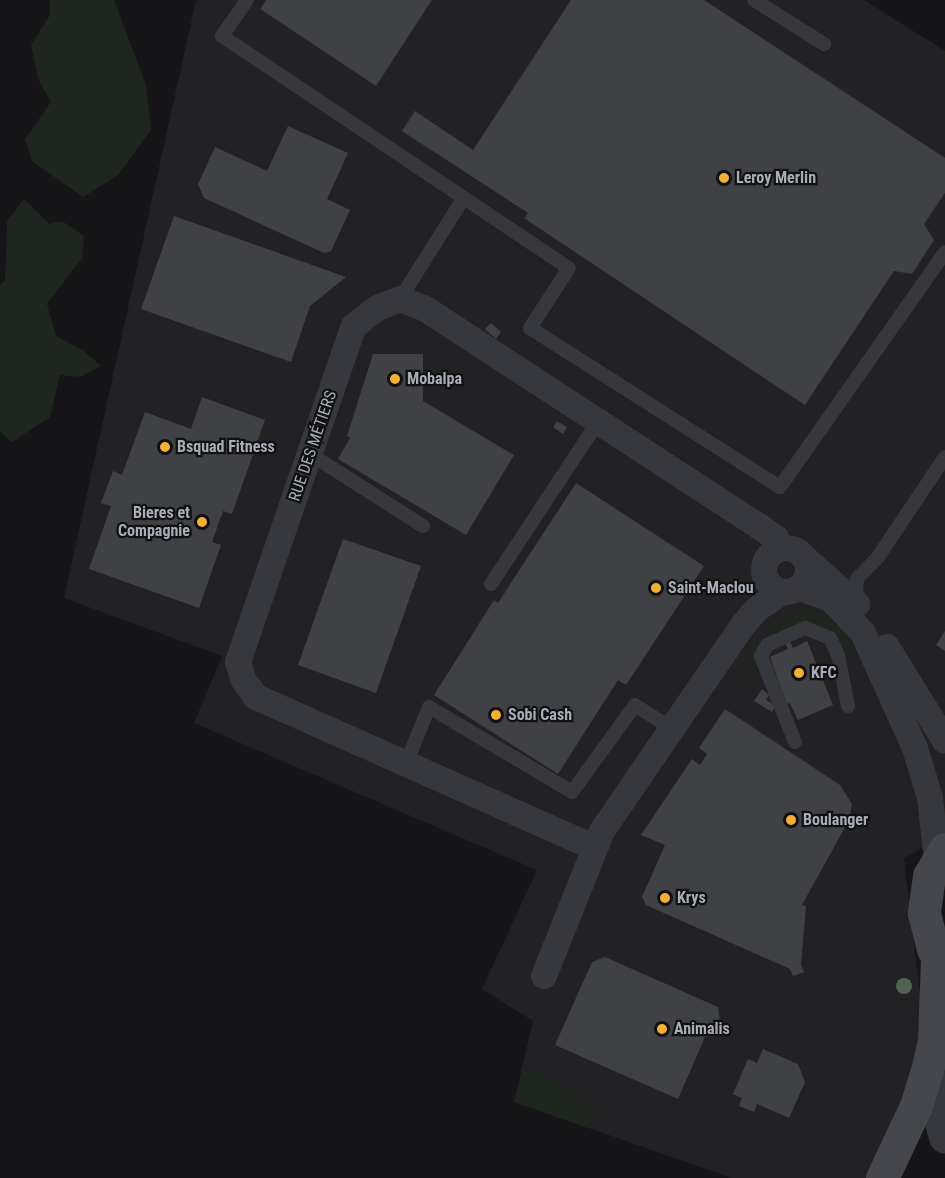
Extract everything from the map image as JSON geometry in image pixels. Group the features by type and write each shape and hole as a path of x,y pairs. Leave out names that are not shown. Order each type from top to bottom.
{"main road":[{"path":"882,1178 916,1106 934,1040 941,962 924,913 929,876 941,854"}],"street":[{"path":"400,299 424,308 760,527 776,538 780,548"},
{"name":"RUE DES MÉTIERS","path":"400,299 377,308 354,327 238,662 243,679 256,697 406,761 593,847"},
{"path":"707,678 709,655 773,552 780,548 796,549 856,603 945,741"},
{"path":"544,976 574,906 593,847 750,617 809,575 807,560"},
{"path":"764,568 766,581 791,590 831,599 863,633 915,748 930,798 941,854"},
{"path":"927,1071 945,1137"}],"lane":[{"path":"247,0 222,36 568,268 530,328 780,487 945,252"},
{"path":"754,0 824,44"},
{"path":"400,299 463,199"},
{"path":"491,584 598,422"},
{"path":"310,454 423,526"},
{"path":"856,603 857,579 878,557 945,456"},
{"path":"795,742 761,656 767,645 805,628 830,638 838,655 848,706"},
{"path":"406,761 429,707 572,792 635,705 672,729"}],"shaded area":[{"path":"50,0 114,0 146,85 151,130 118,175 83,197 32,161 25,139 51,102 38,79 31,45 50,15"},
{"path":"196,0 864,0 945,51 945,836 904,858 927,1056 871,1178 732,1178 514,1102 533,1021 482,989 537,870 194,723 222,656 64,598"},
{"path":"24,199 49,224 62,221 84,236 82,258 47,304 56,336 84,351 101,366 80,377 60,375 50,417 12,442 0,432 0,285 5,280 7,221"},
{"path":"799,609 823,613 848,634 853,645 847,652 828,630 815,624 773,633 758,651 756,683 750,676 747,654 776,620"},
{"path":"522,1070 541,1073 558,1086 576,1093 593,1113 591,1129 514,1102"}],"building":[{"path":"266,0 432,0 376,86 260,9"},
{"path":"571,0 704,0 945,158 945,193 924,224 934,240 912,274 894,271 805,405 524,218 528,213 402,131 415,111 473,150"},
{"path":"288,126 348,153 327,199 350,210 331,251 324,253 204,198 198,184 215,147 267,171"},
{"path":"174,216 346,277 310,306 291,362 141,309"},
{"path":"491,323 501,332 496,339 485,329"},
{"path":"373,354 423,354 423,401 514,455 466,535 338,459 350,438 347,436"},
{"path":"202,397 265,420 232,514 223,511 212,542 221,545 199,608 89,569 111,506 101,503 113,471 122,475 145,412 191,429"},
{"path":"557,421 567,427 563,434 553,427"},
{"path":"576,483 704,566 626,685 618,680 558,774 434,695 494,600 498,603"},
{"path":"343,539 421,566 376,693 298,665"},
{"path":"945,631 945,651 936,645"},
{"name":"KFC","path":"790,641 793,648 807,641 833,705 798,720 790,703 787,704 770,657 788,649 785,643"},
{"path":"762,689 769,695 766,700 776,706 772,712 754,701"},
{"path":"725,709 840,785 852,804 849,820 802,905 806,906 801,964 804,972 793,976 790,969 646,905 642,897 665,845 641,835 692,759 700,765 707,754 699,748"},
{"path":"605,957 718,1007 722,1036 705,1037 678,1099 555,1045 592,962"},
{"path":"763,1049 798,1064 805,1082 789,1118 757,1104 754,1112 739,1106 742,1098 733,1094 748,1059 757,1063"}],"place":[{"name":"Leroy Merlin","path":"724,178"},
{"name":"Mobalpa","path":"395,379"},
{"name":"Bsquad Fitness","path":"165,447"},
{"name":"Bieres et Compagnie","path":"202,522"},
{"name":"Saint-Maclou","path":"656,588"},
{"name":"KFC","path":"799,673"},
{"name":"Sobi Cash","path":"496,715"},
{"name":"Boulanger","path":"791,820"},
{"name":"Krys","path":"665,898"},
{"name":"Animalis","path":"662,1029"}]}
